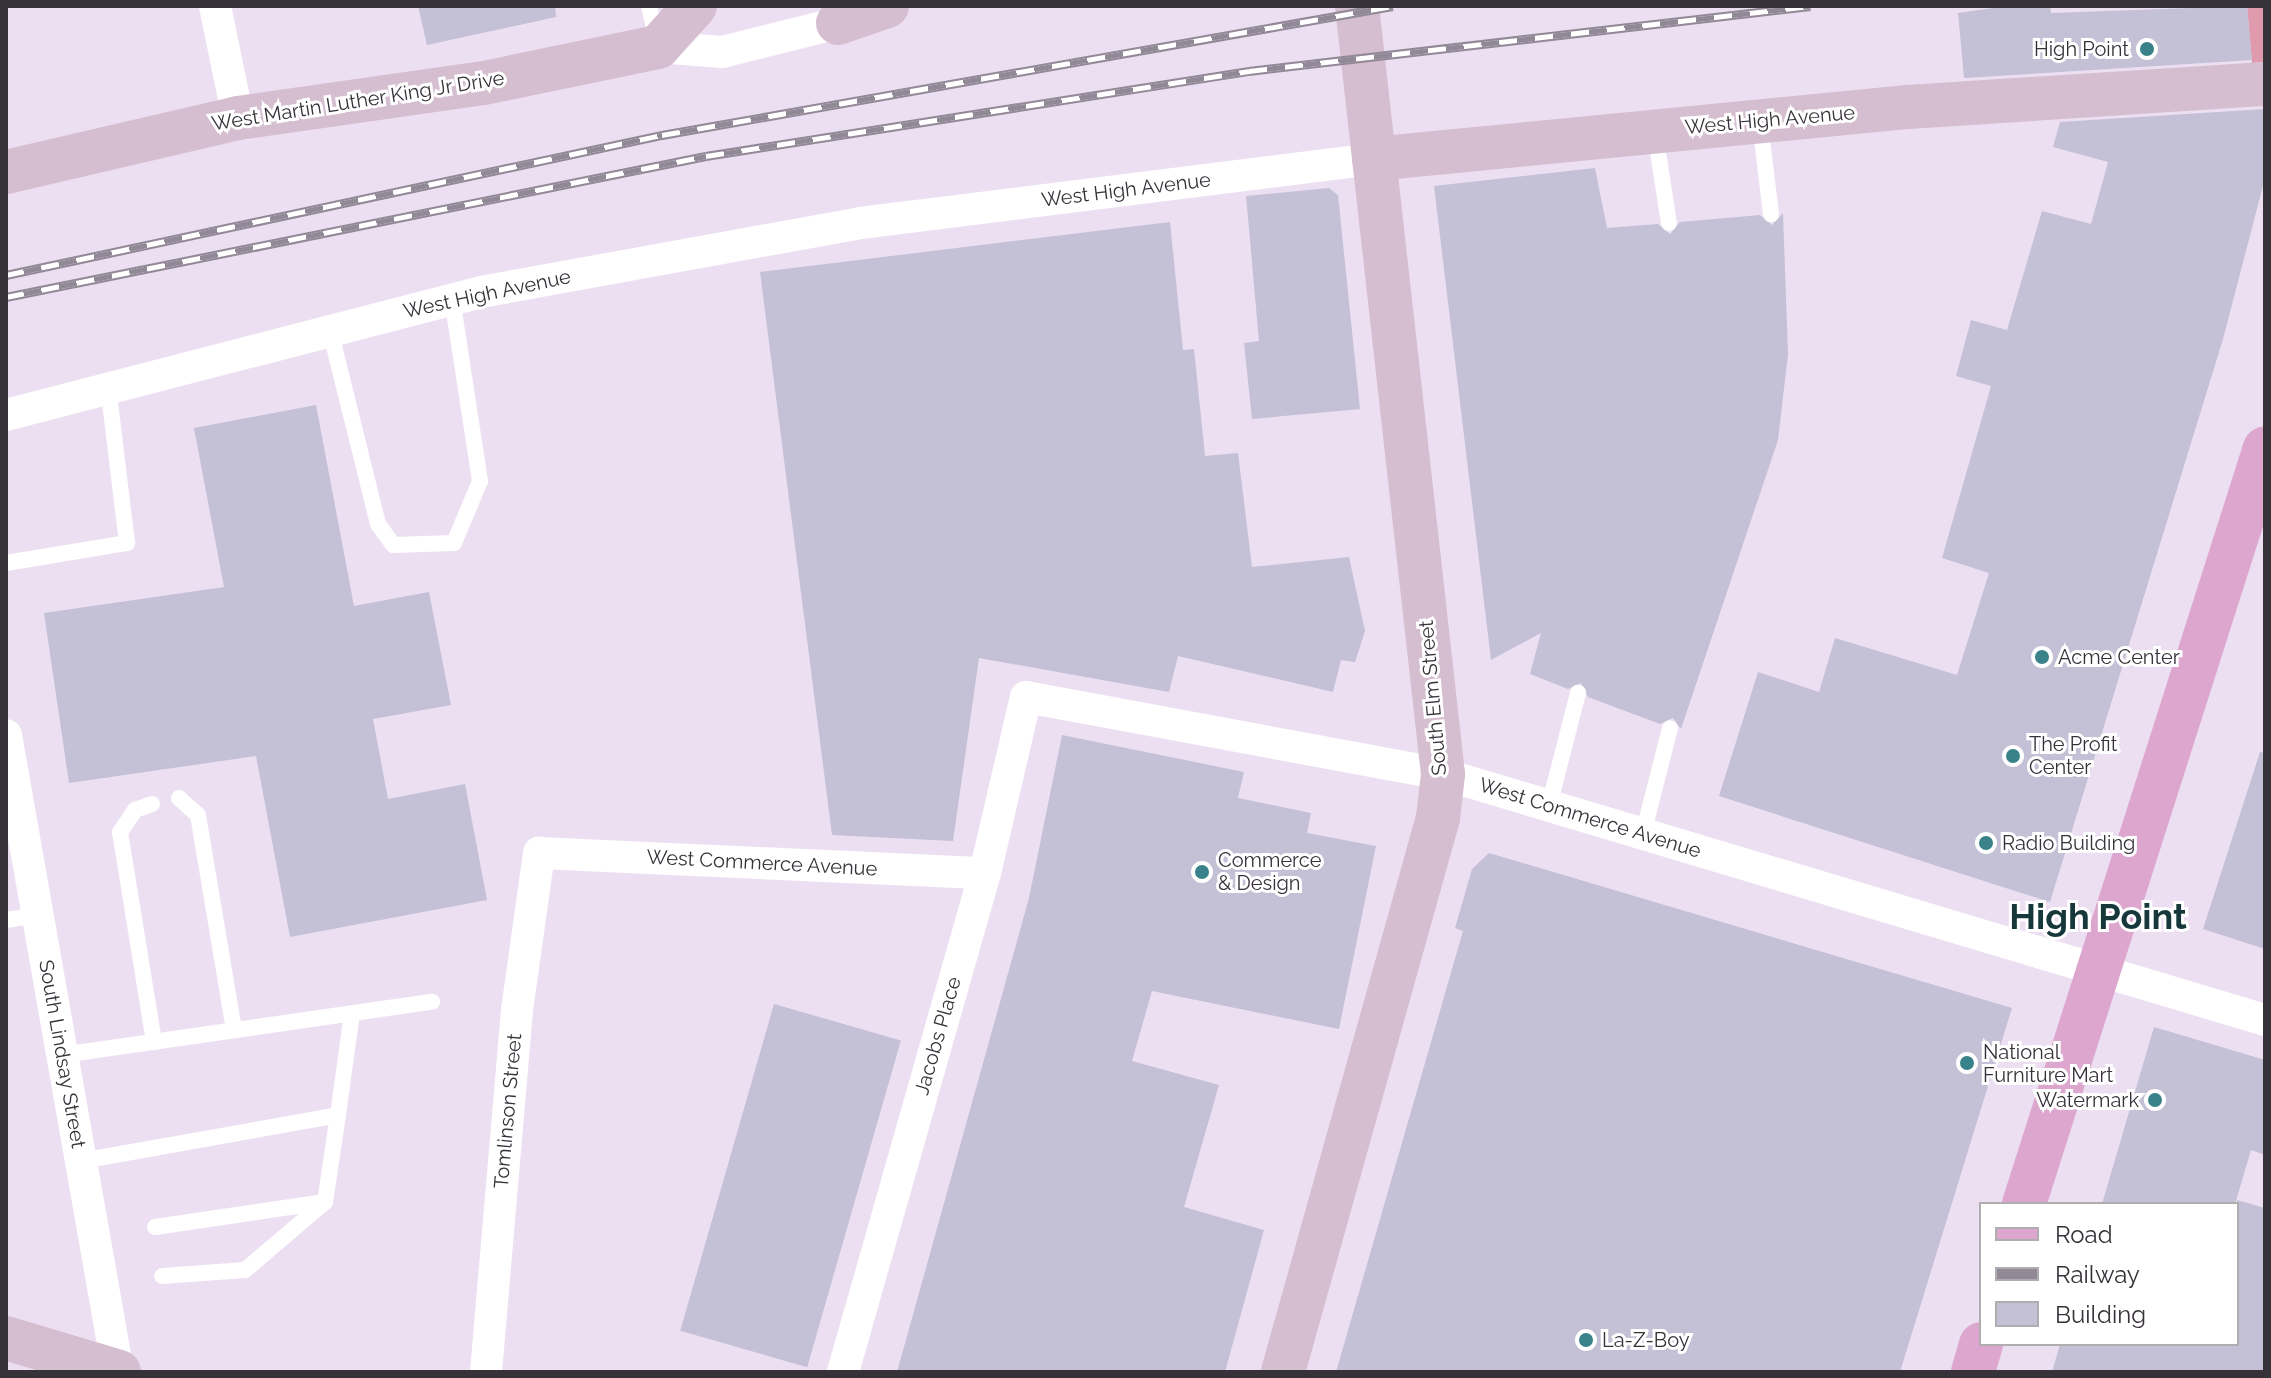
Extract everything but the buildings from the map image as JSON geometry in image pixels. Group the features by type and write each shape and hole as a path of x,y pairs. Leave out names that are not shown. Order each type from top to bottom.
{"main road":[{"path":"2025,1202 2265,448"},
{"path":"1973,1372 1980,1346"}],"street":[{"path":"215,6 238,118"},
{"path":"653,26 695,6"},
{"path":"653,26 722,52 826,14 887,6"},
{"name":"South Elm Street","path":"1283,1372 1438,818 1443,774 1357,6"},
{"name":"West Martin Luther King Jr Drive","path":"6,172 238,118 484,83 653,26"},
{"name":"West High Avenue","path":"6,415 452,299 860,223 1374,159 1655,131 2265,84"},
{"name":"West Commerce Avenue","path":"1026,697 1443,774 2265,1020"},
{"name":"Jacobs Place","path":"843,1372 985,873 1026,697"},
{"name":"South Lindsay Street","path":"6,735 22,917 62,1055 118,1372"},
{"name":"West Commerce Avenue","path":"539,853 985,873"},
{"name":"Tomlinson Street","path":"486,1372 518,994 539,853"},
{"path":"6,1338 118,1372"}],"lane":[{"path":"1760,121 1771,214"},
{"path":"1655,131 1669,223"},
{"path":"330,330 378,524 393,545 454,543 480,481 452,299"},
{"path":"6,563 127,543 108,387"},
{"path":"1549,806 1578,693"},
{"path":"1643,834 1670,728"},
{"path":"179,798 198,815 234,1030"},
{"path":"152,804 135,810 120,832 154,1042"},
{"path":"62,1055 432,1002"},
{"path":"162,1276 245,1270 325,1202 352,1013"},
{"path":"81,1161 338,1115"},
{"path":"155,1227 325,1202"}],"shaded area":[{"path":"2247,6 2265,6 2265,62 2252,63"}],"railway":[{"path":"6,275 662,135 1393,6"},
{"path":"6,297 706,156 1249,71 1810,6"}],"place":[{"name":"High Point","path":"2147,49"},
{"name":"Acme Center","path":"2042,657"},
{"name":"The Profit Center","path":"2013,756"},
{"name":"Radio Building","path":"1986,843"},
{"name":"Commerce & Design","path":"1202,872"},
{"name":"National Furniture Mart","path":"1967,1063"},
{"name":"Watermark","path":"2155,1100"},
{"name":"La-Z-Boy","path":"1586,1340"}],"district":[{"name":"High Point","path":"2098,917"}]}
